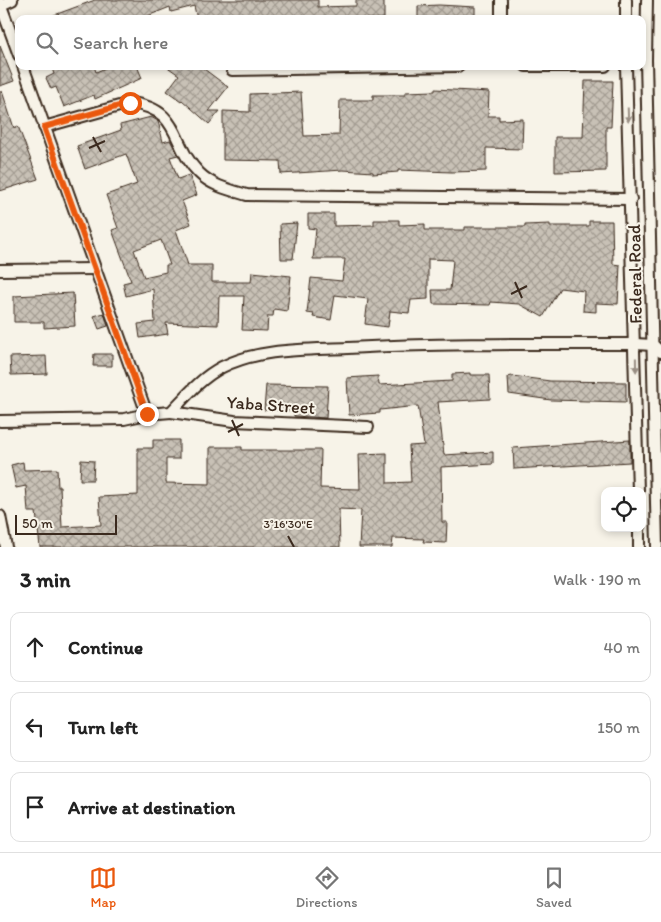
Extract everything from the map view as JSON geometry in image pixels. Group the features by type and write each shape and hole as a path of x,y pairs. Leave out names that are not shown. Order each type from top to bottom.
{"street":[{"path":"12,0 0,4 15,44"},
{"path":"501,0 501,15"},
{"path":"626,0 626,15"},
{"name":"Federal Road","path":"647,0 646,60 657,348 658,547"},
{"path":"24,70 147,414"},
{"name":"Federal Road","path":"626,70 638,487"},
{"path":"44,127 130,103 143,104 162,113 171,124 189,160 198,173 211,183 247,195 631,199"},
{"path":"0,270 95,269"},
{"path":"171,412 204,377 223,366 248,358 288,351 428,344 635,344 657,348"},
{"name":"Yaba Street","path":"0,421 124,420 147,414 171,412 234,421 368,428"},
{"path":"0,516 6,547"},
{"path":"639,532 639,547"}],"building":[{"path":"95,0 318,0 318,7 356,6 356,0 384,0 384,15 196,15 194,6 171,12 170,7 150,15 54,15"},
{"path":"418,6 475,7 475,15 418,15"},
{"path":"0,46 14,81 0,86"},
{"path":"52,70 95,70 96,72 101,70 139,70 142,78 95,99 94,95 64,107 56,87 51,89 46,78 54,74"},
{"path":"172,70 205,70 228,87 209,111 220,111 209,124 182,100 167,91 179,75"},
{"path":"585,81 613,81 611,127 606,127 606,171 555,172 555,137 583,137"},
{"path":"435,89 489,92 488,116 499,116 499,120 523,119 522,149 486,148 486,171 398,170 398,172 373,174 373,172 343,170 281,174 280,161 223,160 223,111 250,112 250,94 301,92 304,136 339,135 340,100 373,100 373,95 405,95 405,92 435,91"},
{"path":"2,91 14,128 18,126 38,179 0,191 0,92"},
{"path":"151,117 158,121 163,142 170,140 178,155 170,157 178,179 189,175 197,195 182,201 191,224 176,230 188,265 212,265 212,282 251,282 252,272 291,276 287,311 274,309 273,316 268,316 267,331 242,330 244,296 219,296 218,325 166,323 168,334 140,338 138,324 155,322 153,289 126,296 123,283 131,281 112,230 118,228 106,195 137,184 126,154 85,169 77,146 121,130 120,125","holes":["161,240 170,265 166,265 166,272 144,277 134,250"]},
{"path":"308,214 334,214 334,226 374,225 374,220 399,220 399,225 425,224 425,230 465,230 465,227 525,227 525,225 550,224 550,226 589,226 589,221 612,221 613,264 620,265 618,304 596,303 596,312 583,311 584,291 560,288 543,317 519,304 491,302 490,305 433,304 432,290 450,290 453,260 428,259 428,299 411,300 409,313 390,311 388,327 365,324 368,299 335,295 331,320 313,317 314,314 307,313 311,278 342,281 345,259 313,259 316,229 308,228"},
{"path":"297,223 293,259 281,259 280,224"},
{"path":"73,293 75,326 44,328 44,322 14,322 14,296"},
{"path":"104,313 108,326 99,329 94,316"},
{"path":"94,354 112,354 112,366 93,366"},
{"path":"46,356 47,374 11,375 10,357"},
{"path":"470,373 470,375 489,375 490,399 438,402 444,455 493,452 493,464 441,467 442,522 447,522 446,543 423,542 424,539 393,538 392,547 359,547 361,510 339,509 340,547 40,547 36,512 28,512 26,486 16,488 11,465 23,462 24,470 57,469 62,527 101,525 99,497 138,495 138,448 153,448 153,440 179,440 179,459 166,459 166,483 210,484 210,447 242,447 242,450 321,450 320,488 360,489 359,454 387,453 387,483 411,482 409,446 424,445 418,406 380,410 380,413 349,415 347,378 378,376 379,385 452,381 452,374"},
{"path":"508,377 550,381 626,382 626,402 551,400 509,394"},
{"path":"266,385 328,386 326,418 294,416 294,411 264,410"},
{"path":"630,440 630,462 514,469 513,448"},
{"path":"81,460 94,461 93,480 80,480"}],"route":[{"path":"130,103 44,127 147,414"}]}
